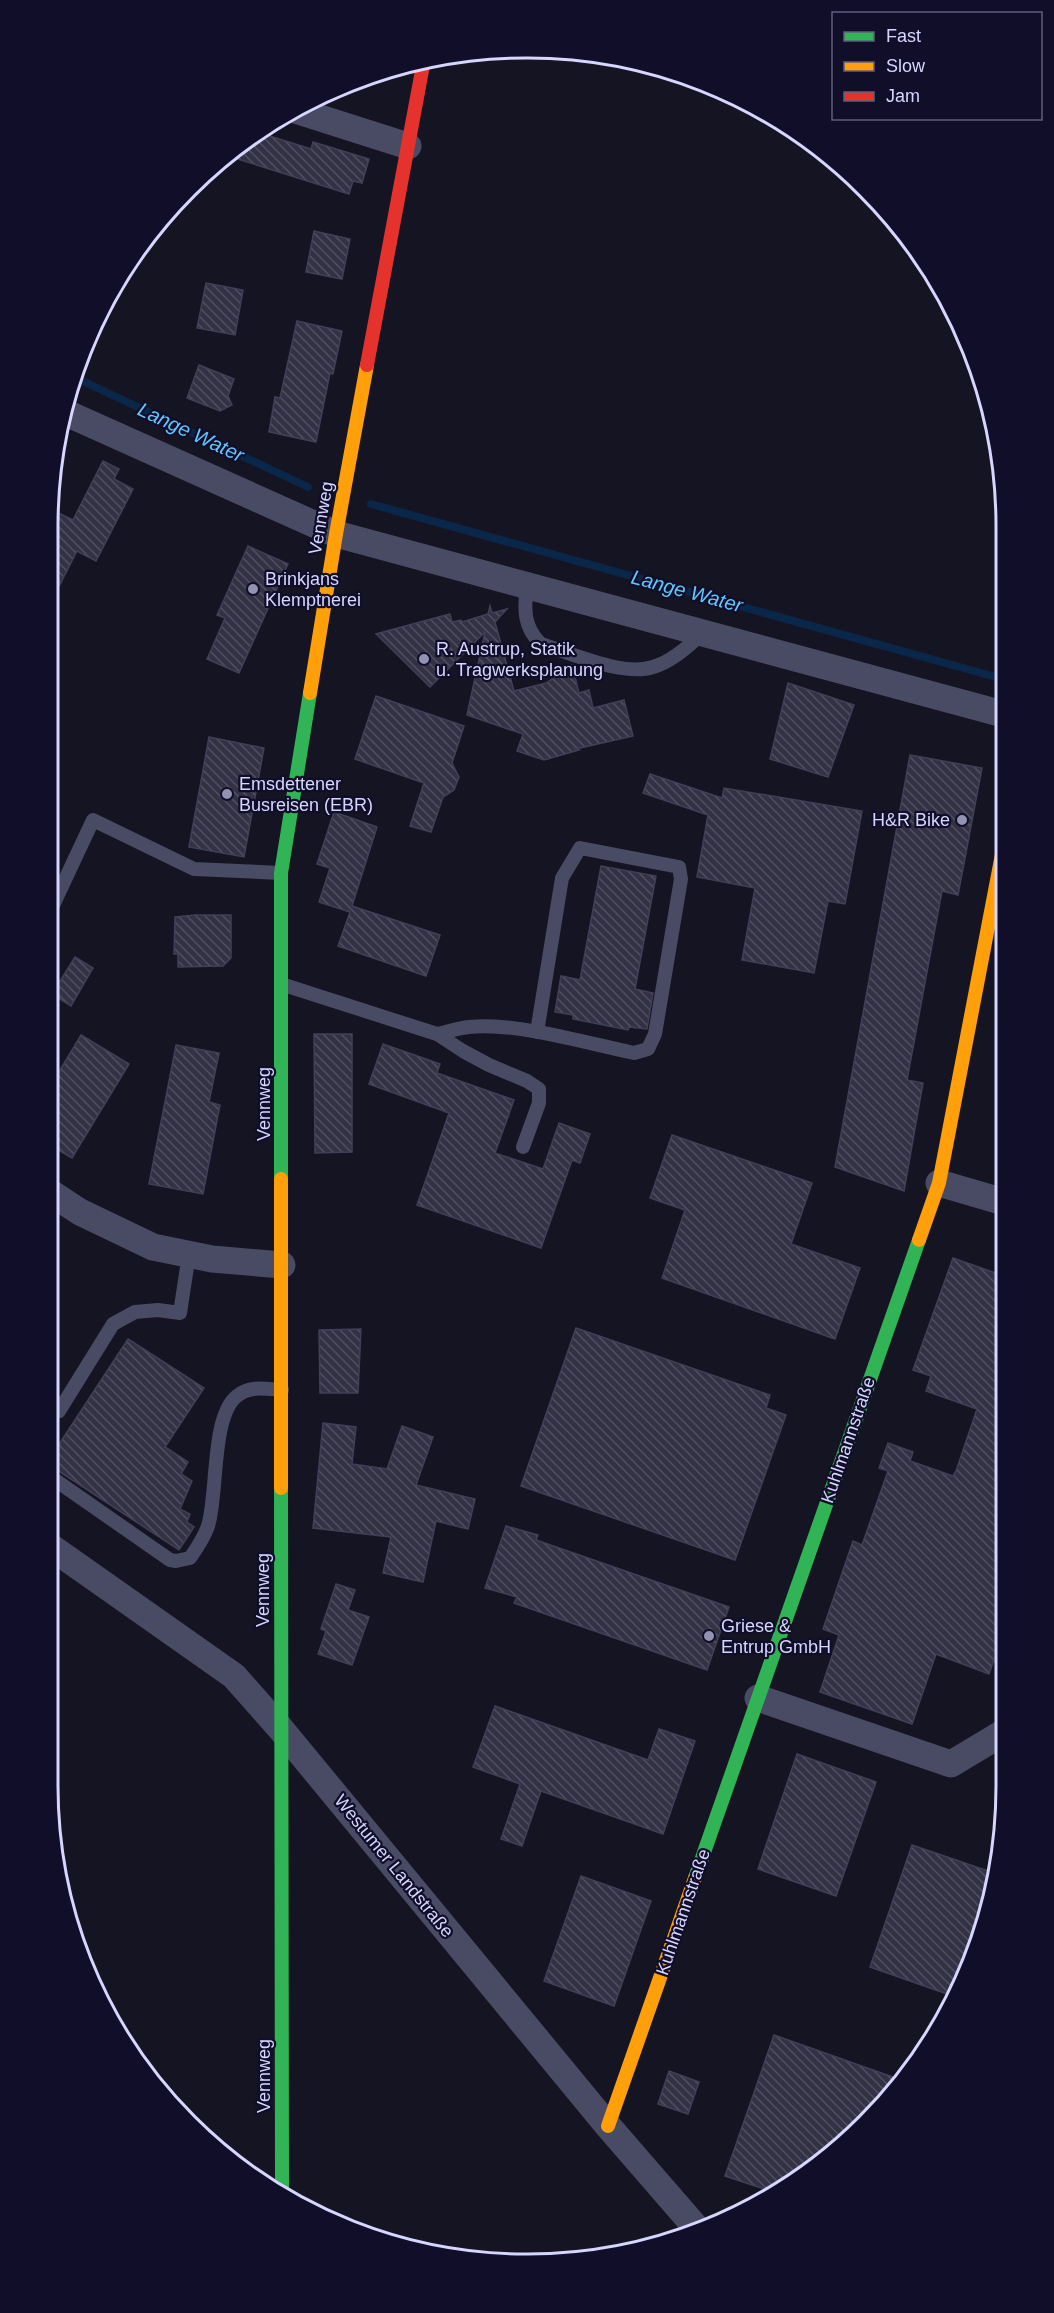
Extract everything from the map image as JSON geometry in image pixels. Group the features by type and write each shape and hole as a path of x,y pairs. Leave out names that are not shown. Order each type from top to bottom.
{"street":[{"name":"Vennweg","path":"282,2185 281,873 336,534 422,71"},
{"path":"307,114 408,146"},
{"path":"72,416 336,534 996,712"},
{"name":"Kuhlmannstraße","path":"608,2126 939,1183 996,886"},
{"path":"939,1183 996,1200"},
{"path":"58,1198 80,1212 153,1247 212,1259 282,1265"},
{"name":"Westumer Landstraße","path":"58,1552 234,1676 280,1728 608,2126 693,2224"},
{"path":"758,1698 951,1764 996,1737"}],"lane":[{"path":"528,586 524,608 528,628 535,639 541,644 606,664 631,669 652,668 685,649 703,633"},
{"path":"58,895 93,820 194,869 281,873"},
{"path":"437,1034 469,1027 537,1032 634,1053 648,1049 655,1034 681,879 679,867 580,848 562,878 537,1032"},
{"path":"281,984 437,1034 472,1056 527,1081 539,1089 539,1103 523,1147"},
{"path":"58,1411 113,1324 135,1312 158,1310 180,1313 189,1254"},
{"path":"58,1482 170,1560 190,1558 208,1524 217,1452 226,1411 237,1396 253,1388 282,1390"}],"building":[{"path":"269,136 311,149 313,142 369,159 362,183 353,181 349,194 237,159"},
{"path":"314,231 350,239 342,279 306,272"},
{"path":"206,283 243,290 235,335 197,328"},
{"path":"297,321 342,331 333,374 330,373 316,442 269,432 275,397 280,398"},
{"path":"199,365 234,379 228,396 232,405 220,411 187,398"},
{"path":"103,461 119,469 114,479 133,489 96,561 77,551 58,588 59,513 73,520"},
{"name":"Brinkjans Klemptnerei","path":"248,546 288,564 239,673 207,659 225,618 217,615"},
{"path":"490,606 492,613 507,609 495,622 514,691 546,683 572,665 579,693 589,690 593,708 624,700 633,736 576,749 579,750 544,760 517,751 523,734 467,715 485,632 430,687 376,634 450,614 452,622 461,620 462,622 488,614"},
{"path":"788,683 854,705 828,777 770,759"},
{"path":"376,696 464,726 452,763 459,777 454,790 443,797 431,832 410,826 424,783 355,759"},
{"path":"209,737 264,748 244,857 189,847"},
{"path":"910,755 982,768 958,895 942,891 907,1080 923,1083 904,1191 835,1167"},
{"path":"650,774 722,798 724,788 862,811 845,904 828,901 814,973 742,960 755,888 697,877 708,815 643,793"},
{"path":"334,812 377,827 352,906 440,935 426,976 338,946 350,912 319,902 330,868 317,864"},
{"path":"601,866 656,876 635,989 653,993 647,1029 629,1027 628,1030 573,1019 573,1015 555,1012 561,976 580,980"},
{"path":"231,915 231,958 223,966 178,967 178,954 174,954 175,917"},
{"path":"75,957 93,968 71,1006 58,998 58,984"},
{"path":"314,1034 352,1034 352,1152 315,1153"},
{"path":"81,1035 129,1064 72,1158 58,1150 58,1073"},
{"path":"383,1044 440,1064 437,1073 514,1100 495,1153 543,1169 559,1123 590,1134 580,1163 572,1160 541,1248 417,1205 449,1113 369,1084"},
{"path":"176,1045 219,1053 209,1102 220,1105 203,1194 149,1184"},
{"path":"672,1135 812,1183 791,1244 860,1268 835,1339 662,1278 685,1210 650,1198"},
{"path":"953,1258 996,1273 996,1654 989,1674 936,1654 912,1724 820,1692 839,1635 823,1629 853,1541 862,1545 888,1471 879,1468 888,1443 913,1452 910,1461 953,1476 977,1409 926,1391 931,1376 913,1370"},
{"path":"576,1328 770,1395 766,1408 786,1415 735,1560 521,1486"},
{"path":"361,1329 358,1393 320,1393 319,1330"},
{"path":"128,1339 204,1388 165,1447 188,1462 181,1474 192,1481 180,1509 190,1514 187,1522 194,1527 179,1550 58,1471 58,1446"},
{"path":"323,1423 356,1427 352,1464 387,1469 402,1426 433,1437 416,1485 475,1499 468,1529 436,1521 423,1582 383,1573 391,1537 313,1528"},
{"path":"506,1526 538,1535 536,1540 729,1607 707,1670 514,1603 517,1597 485,1588"},
{"path":"336,1584 355,1590 348,1610 369,1617 352,1665 318,1654 326,1631 321,1629"},
{"path":"495,1706 648,1760 659,1729 695,1741 663,1834 541,1791 522,1846 501,1839 520,1784 473,1767"},
{"path":"797,1754 876,1782 836,1896 758,1869"},
{"path":"912,1845 987,1871 971,1937 947,1994 870,1967"},
{"path":"581,1876 651,1901 614,2006 544,1981"},
{"path":"774,2035 894,2077 836,2138 812,2158 765,2189 725,2176"},
{"path":"669,2071 699,2082 688,2114 658,2104"}],"waterway":[{"name":"Lange Water","path":"82,381 308,487"},
{"name":"Lange Water","path":"371,504 996,677"}],"traffic: fast":[{"path":"281,1179 281,873 310,693"},
{"path":"695,1878 919,1240"},
{"path":"281,1488 282,2185"}],"traffic: slow":[{"path":"310,693 367,365"},
{"path":"919,1240 939,1183 996,886"},
{"path":"281,1179 281,1488"},
{"path":"608,2126 695,1878"}],"traffic: jam":[{"path":"367,365 422,71"}],"place":[{"name":"Brinkjans Klemptnerei","path":"253,589"},
{"name":"R. Austrup, Statik u. Tragwerksplanung","path":"424,659"},
{"name":"Emsdettener Busreisen (EBR)","path":"227,794"},
{"name":"H&R Bike","path":"962,820"},
{"name":"Griese & Entrup GmbH","path":"709,1636"}]}
